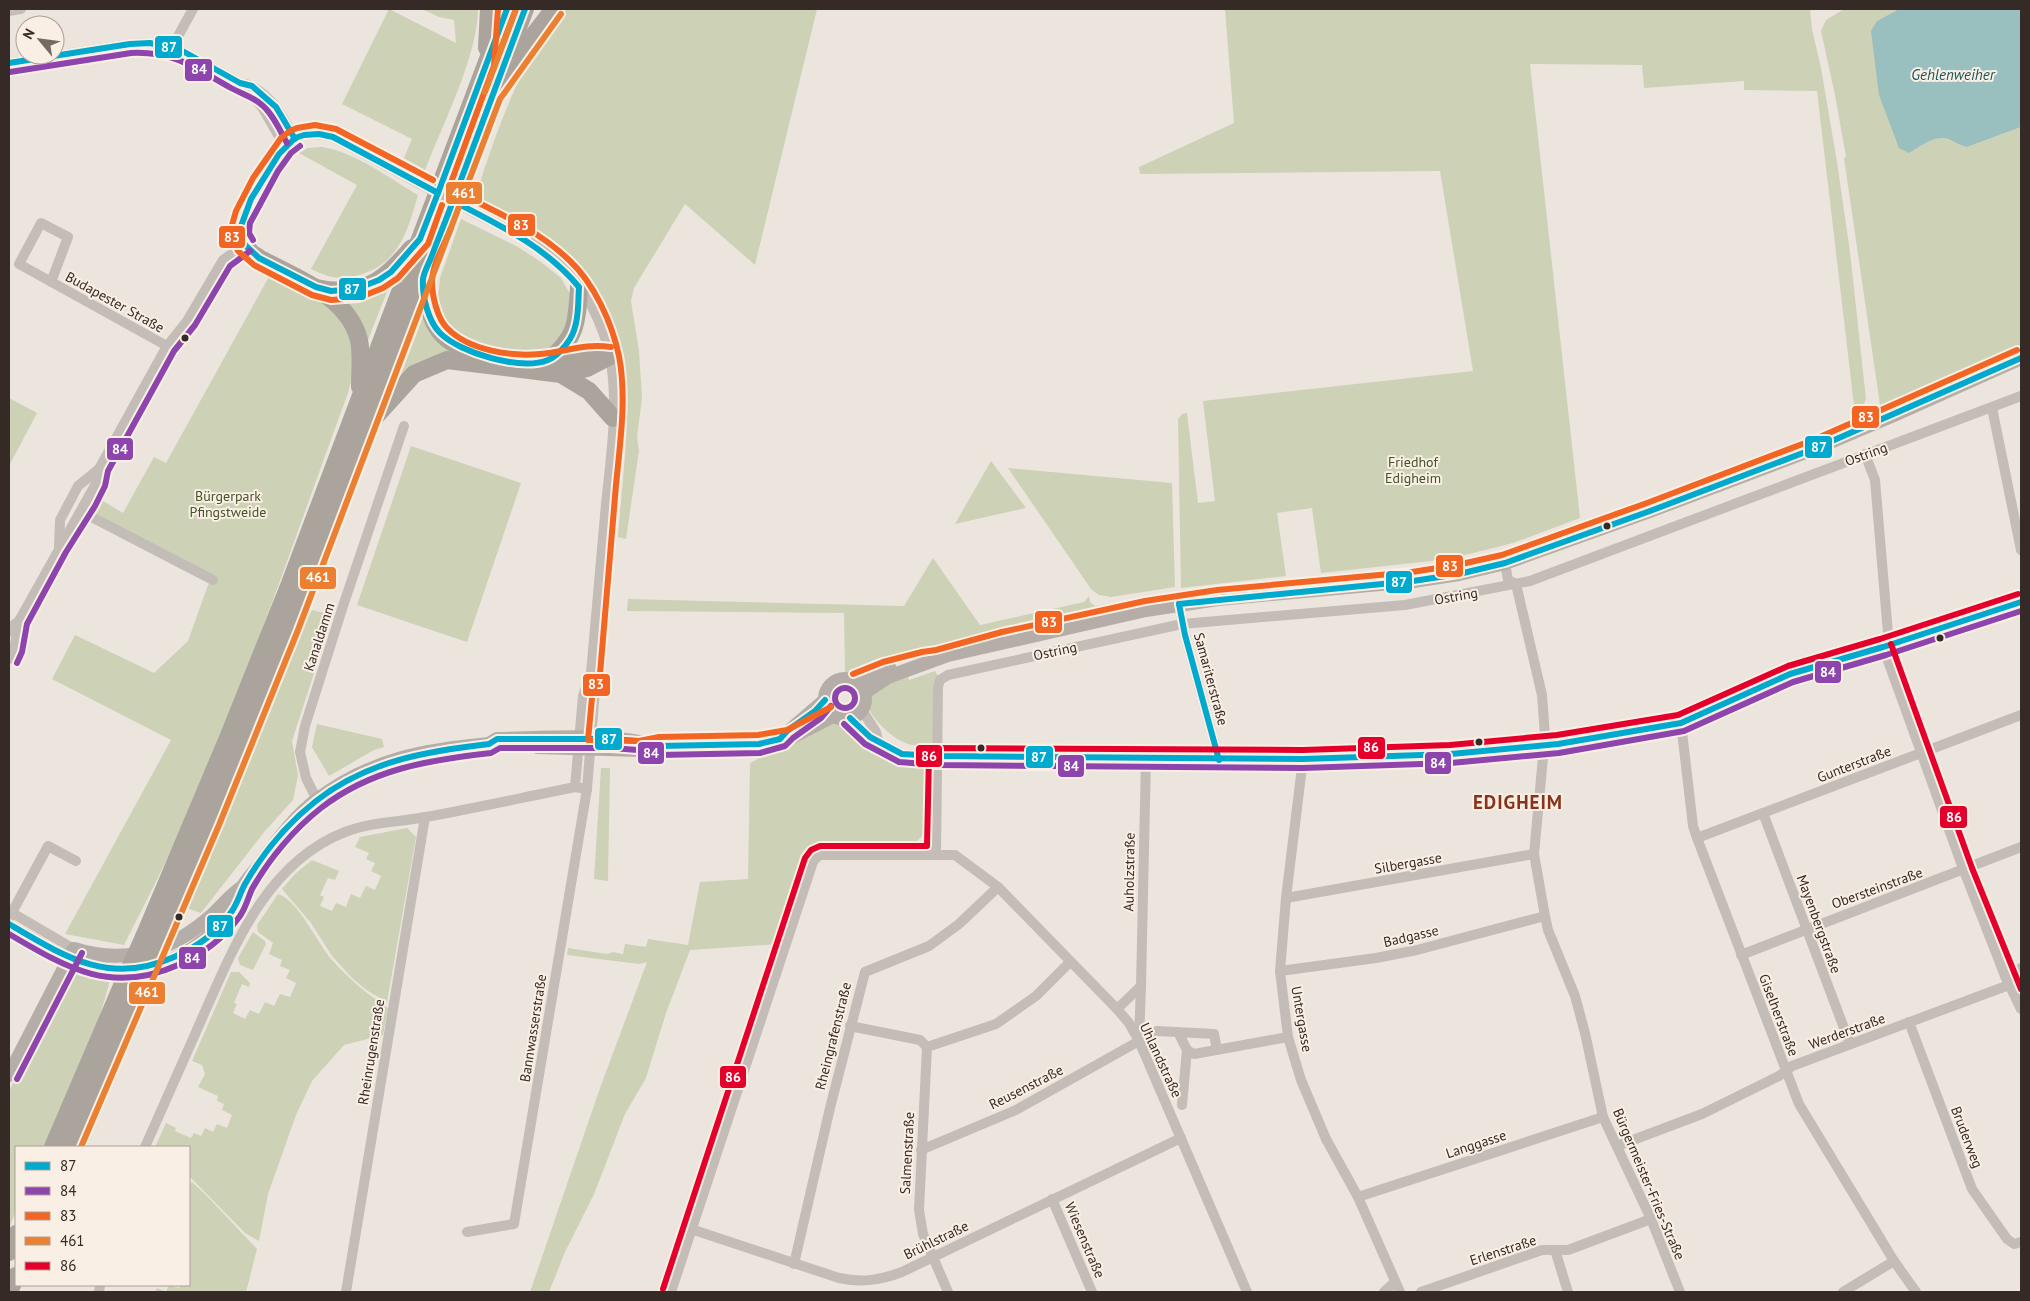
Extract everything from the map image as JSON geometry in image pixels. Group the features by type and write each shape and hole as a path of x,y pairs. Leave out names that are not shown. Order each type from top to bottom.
{"highway":[{"path":"486,64 489,9"},
{"path":"53,1146 228,738 289,586 507,9"},
{"path":"72,1146 137,978 165,929 252,722 367,427 525,9"},
{"path":"492,95 554,9"},
{"path":"245,244 251,253 259,258 316,287 331,291 344,291 356,289 379,280 391,272 420,239"},
{"path":"423,277 428,310 436,328 447,339 466,350 497,359 532,363 587,353 610,356"},
{"path":"316,287 345,312 358,337 360,346 360,397"},
{"path":"548,361 562,349 574,330 577,318 579,287"},
{"path":"367,427 414,374 447,360 561,374 592,366 610,356"},
{"path":"561,374 589,391 613,418"},
{"path":"9,1252 15,1237"},
{"path":"9,1292 15,1278"}],"street":[{"path":"9,11 21,9"},
{"path":"172,47 193,9"},
{"path":"9,63 130,44 150,43 172,47 240,83 252,86 269,99 284,117 295,138"},
{"path":"240,83 262,107 285,147"},
{"path":"245,244 240,235 242,220 270,166 295,138 304,135 321,134 333,137 533,244 564,268 579,287 601,329 610,356 613,384 613,418 590,680 595,690 575,788"},
{"name":"Budapester Straße","path":"51,282 68,238 41,223 18,264 167,346"},
{"name":"Budapester Straße","path":"59,547 60,520 78,486 99,469 167,346 187,321 223,260 245,244"},
{"name":"Ostring","path":"860,687 937,659 995,643 1095,620 1179,604 1413,581 1505,564 1816,448 2021,358"},
{"name":"Ostring","path":"936,855 938,687 940,680 948,675 1182,624 1405,605 1530,581 2021,396"},
{"path":"1992,408 2021,550"},
{"name":"Kanaldamm","path":"317,800 306,778 300,752 305,726 404,426"},
{"path":"1865,454 1875,480 1886,646 1964,871 2007,980 2021,1009"},
{"name":"Budapester Straße","path":"9,659 14,650 19,621 59,547 65,542 82,512 99,478 99,469"},
{"path":"82,512 213,580"},
{"name":"Bürgermeister-Fries-Straße","path":"1505,564 1508,580 1516,584 1542,695 1545,736 1534,854 1548,930 1575,996 1603,1116 1651,1219 1680,1292"},
{"path":"856,714 870,737 887,747 902,754 938,756 1219,760 1303,759 1451,754 1544,746 1681,723 1790,674 1886,646 2021,602"},
{"name":"Samariterstraße","path":"1179,604 1182,624 1219,760"},
{"name":"Budapester Straße","path":"9,632 12,626 19,621"},
{"path":"9,924 103,968 137,978 190,950 219,926 239,901 244,886 286,830 317,800 350,777 391,760 436,749 489,744 496,747 585,743 640,750 659,746 764,743 790,738 835,716 845,718 856,714 864,704 860,687 844,679 834,682 828,689 825,700 815,711 787,731 780,739"},
{"path":"825,700 835,716"},
{"name":"Gunterstraße","path":"1697,838 2021,715"},
{"name":"Giselherstraße","path":"1681,723 1693,826 1799,1104 1894,1261 1916,1292"},
{"name":"Bannwasserstraße","path":"467,1232 514,1224 587,790 585,743"},
{"name":"Auholzstraße","path":"1140,1041 1146,758"},
{"name":"Untergasse","path":"1303,759 1286,898 1280,971 1288,1037 1301,1080 1326,1139 1358,1197 1400,1292"},
{"path":"145,1146 236,943 253,915 286,871 313,849 346,832 364,827 575,788 587,790"},
{"name":"Mayenbergstraße","path":"1763,813 1850,1044"},
{"name":"Rheinrugenstraße","path":"346,1292 425,817"},
{"path":"76,861 48,846 10,914 72,954 117,957 140,955 170,944 191,931 210,916 230,894 244,886"},
{"name":"Obersteinstraße","path":"1742,955 1806,929 1964,871 2021,847"},
{"name":"Silbergasse","path":"1286,898 1534,854"},
{"name":"Uhlandstraße","path":"691,1229 813,862 821,855 955,855 998,887 1129,1023 1140,1041 1247,1292"},
{"name":"Rheingrafenstraße","path":"794,1264 850,1026 865,972 929,946 959,924 998,887"},
{"name":"Badgasse","path":"1280,971 1376,958 1417,950 1545,916"},
{"path":"9,1075 72,954"},
{"path":"850,1026 920,1040 927,1047 996,1024 1036,996 1070,962"},
{"name":"Werderstraße","path":"1617,1146 1702,1114 1778,1076 1792,1066 1909,1022 2007,980 2021,968"},
{"path":"1117,1009 1141,990"},
{"name":"Bruderweg","path":"1909,1022 1972,1189 2007,1239 2014,1244 2021,1242"},
{"name":"Reusenstraße","path":"921,1150 1016,1110 1157,1031 1214,1034 1217,1050"},
{"path":"1178,1032 1187,1050 1194,1054 1288,1037"},
{"name":"Salmenstraße","path":"927,1047 919,1193 920,1223 948,1292"},
{"name":"Uhlandstraße","path":"1182,1106 1187,1050"},
{"name":"Langgasse","path":"1358,1197 1603,1116"},
{"name":"Brühlstraße","path":"691,1229 839,1278 862,1281 889,1277 1181,1138"},
{"name":"Wiesenstraße","path":"1052,1199 1092,1292"},
{"name":"Erlenstraße","path":"1421,1292 1542,1250 1568,1250 1651,1219"},
{"path":"671,1292 691,1229"},
{"path":"1554,1250 1568,1292"},
{"path":"1844,1292 1894,1261"},
{"path":"1384,1292 1394,1282"}],"green space":[{"path":"389,9 456,43 454,20 439,17 422,9 478,9 472,47 466,69 425,170 404,158 412,139 342,104"},
{"path":"567,9 817,9 755,265 685,204 634,288 631,301 639,351 642,398 637,437 639,451 626,539 618,537 626,448 626,381 622,347 606,306 591,280 564,250 540,232 475,197 503,118 523,72 538,47"},
{"name":"Friedhof Edigheim","path":"1225,9 1810,9 1812,29 1821,68 1837,162 1850,252 1866,399 1862,408 1855,414 1817,91 1744,90 1744,81 1644,88 1642,65 1530,64 1580,518 1513,543 1449,559 1321,573 1312,508 1277,513 1286,576 1181,588 1178,419 1182,414 1187,413 1198,503 1215,501 1203,401 1473,371 1440,171 1140,174 1139,167 1234,123"},
{"path":"1844,9 1899,9 1877,21 1909,153 1938,138 1948,139 1967,147 2021,127 2021,348 1881,412 1844,158 1846,157 1821,31 1826,20"},
{"path":"322,147 347,154 359,160 418,195 405,233 393,254 373,270 359,275 334,277 311,269 357,185 299,153 308,148"},
{"path":"461,219 518,247 561,278 570,294 567,330 555,347 534,355 505,357 462,339 445,322 437,306 440,278"},
{"name":"Bürgerpark Pfingstweide","path":"271,273 313,294 350,327 355,365 348,393 264,623 211,760 181,830 124,945 65,934 171,740 52,679 75,635 154,673 188,641 208,585 212,581 86,508 93,495 123,513 154,457 166,463"},
{"path":"392,279 366,345 338,295"},
{"path":"423,317 433,334 460,353 399,380"},
{"path":"9,398 37,413 9,466"},
{"path":"411,446 521,483 467,642 357,605"},
{"path":"991,461 1026,508 955,524"},
{"path":"1008,468 1172,483 1175,587 1111,597 1099,595 1091,589"},
{"path":"933,558 980,625 1084,602 1089,596 1090,602 1095,606 1169,593 1171,595 1168,599 1092,614 896,661 860,676 845,674 844,613 627,611 628,599 904,606"},
{"path":"312,610 333,615 292,741 298,775 293,800 265,831 201,913 186,908 287,661"},
{"path":"935,671 938,676 933,742 924,745 905,743 888,732 869,710 873,690 907,673 909,680"},
{"path":"832,720 849,722 856,726 863,739 885,756 909,765 928,768 928,830 916,842 810,845 779,944 690,950 666,1013 646,1078 625,1114 594,1194 565,1252 549,1292 530,1292 600,1088 647,962 639,964 567,955 568,948 607,954 613,952 623,954 625,944 646,947 648,939 688,945 700,882 748,879 750,763"},
{"path":"317,724 382,739 384,747 374,750 329,776 312,747"},
{"path":"601,768 610,768 608,881 594,879"},
{"path":"407,828 416,837 387,1002 368,991 353,979 332,956 311,923 282,889 295,874 312,860 339,871 335,880 328,878 320,895 324,897 320,906 332,911 336,903 346,907 351,894 360,898 366,886 375,890 381,876 371,871 375,863 366,859 369,853 355,847 360,837"},
{"path":"278,894 285,898 300,913 326,953 338,967 358,986 388,1008 383,1035 344,1045 312,1081 296,1115 268,1194 259,1241 245,1233 190,1177 190,1146 155,1146 166,1123 176,1128 175,1131 191,1138 194,1133 201,1136 205,1128 213,1132 217,1124 227,1128 232,1115 222,1110 224,1104 217,1101 218,1096 198,1087 205,1074 202,1065 192,1061 231,972 239,972 250,983 249,987 242,984 234,1003 237,1004 233,1013 245,1019 250,1010 259,1014 265,1002 274,1006 280,994 290,997 296,983 286,978 290,970 280,966 282,960 269,954 273,943 258,932 257,925"},
{"path":"253,932 265,941 266,944 253,970 240,965 238,958"},
{"path":"75,971 111,975 91,1040 44,1146 15,1146 15,1213 9,1229 9,1092 63,977"},
{"path":"192,1182 257,1249 246,1292 166,1292 169,1286 179,1288 180,1286 190,1286 190,1183"},
{"path":"157,1288 166,1292 155,1292"}],"water":[{"name":"Gehlenweiher","path":"1899,9 2021,9 2021,127 1967,147 1948,139 1938,138 1909,153 1899,148 1879,95 1871,31 1877,21"}],"transit line":[{"name":"83","path":"498,9 494,66 449,188 527,228 556,248 578,269 594,292 607,317 616,343 621,372 622,420 600,674 592,698 588,740 639,741 659,737 758,735 787,730 831,707"},
{"name":"87","path":"438,193 507,9"},
{"name":"83","path":"490,77 516,9"},
{"name":"87","path":"453,201 525,9"},
{"name":"461","path":"485,92 515,12"},
{"name":"461","path":"81,1146 219,825 298,630 500,99 561,14"},
{"name":"87","path":"9,63 130,44 150,43 179,49 240,83 252,86 276,107 295,139"},
{"name":"84","path":"10,72 131,53 146,53 172,58 184,62 258,102 270,113 287,143"},
{"name":"83","path":"433,180 336,129 315,125 297,128 281,138 253,178 236,211 232,225 232,238 238,251 254,265 312,295 331,300 358,298 383,288 398,278 428,244 442,205"},
{"name":"87","path":"319,134 333,137 438,193 420,239 391,272 379,280 356,289 331,291 316,287 259,258 245,245 240,235 241,226 251,199 279,154 295,138 319,134"},
{"name":"84","path":"253,240 249,233 250,223 278,171 291,153 300,146"},
{"name":"87","path":"453,201 504,228 536,248 566,273 579,287 578,314 573,333 563,348 551,359 536,363 523,363 491,358 449,340 440,333 432,322 427,308 423,279 453,201"},
{"name":"83","path":"451,228 434,268 432,287 440,318 443,324 456,336 478,347 503,353 529,355 592,346 611,347"},
{"name":"84","path":"17,663 22,652 27,624 66,552 95,506 105,486 108,471 174,351 195,325 230,266 250,251"},
{"name":"83","path":"853,674 883,662 922,652 1002,632 1145,601 1217,590 1412,572 1502,555 1647,503 1813,440 2017,350"},
{"name":"87","path":"1179,604 1413,581 1459,574 1505,563 1650,511 1816,448 2021,358"},
{"name":"86","path":"663,1289 805,858 811,850 820,846 927,846 929,756 934,748 1303,750 1450,745 1557,735 1678,715 1788,666 1880,639 2018,594"},
{"name":"87","path":"850,718 870,737 902,754 938,756 1303,759 1451,754 1558,744 1681,723 1790,674 1883,647 2021,602"},
{"name":"87","path":"1179,604 1185,635 1219,760"},
{"name":"84","path":"844,724 865,744 899,762 938,765 1303,768 1451,763 1559,753 1684,731 1793,682 1886,655 2021,611"},
{"name":"86","path":"1891,644 1972,868 2021,989"},
{"name":"84","path":"841,688 849,688 855,694 855,698 855,702 849,708 841,708 835,702 835,694 841,688"},
{"name":"87","path":"9,924 49,947 88,964 108,968 129,969 151,965 183,953 199,944 214,932 232,911 245,884 260,861 296,819 316,801 336,787 377,767 398,760 443,750 489,744 497,739 611,739 639,741 659,746 759,744 780,739 787,731 815,711 825,700"},
{"name":"84","path":"9,934 70,967 90,974 131,978 154,974 187,961 220,938 240,916 252,889 266,867 301,825 340,795 380,775 423,763 491,753 500,748 611,748 638,750 659,755 760,753 785,746 821,718 831,706"},
{"name":"84","path":"17,1079 82,953"}],"district":[{"name":"EDIGHEIM","path":"1518,802"}]}
